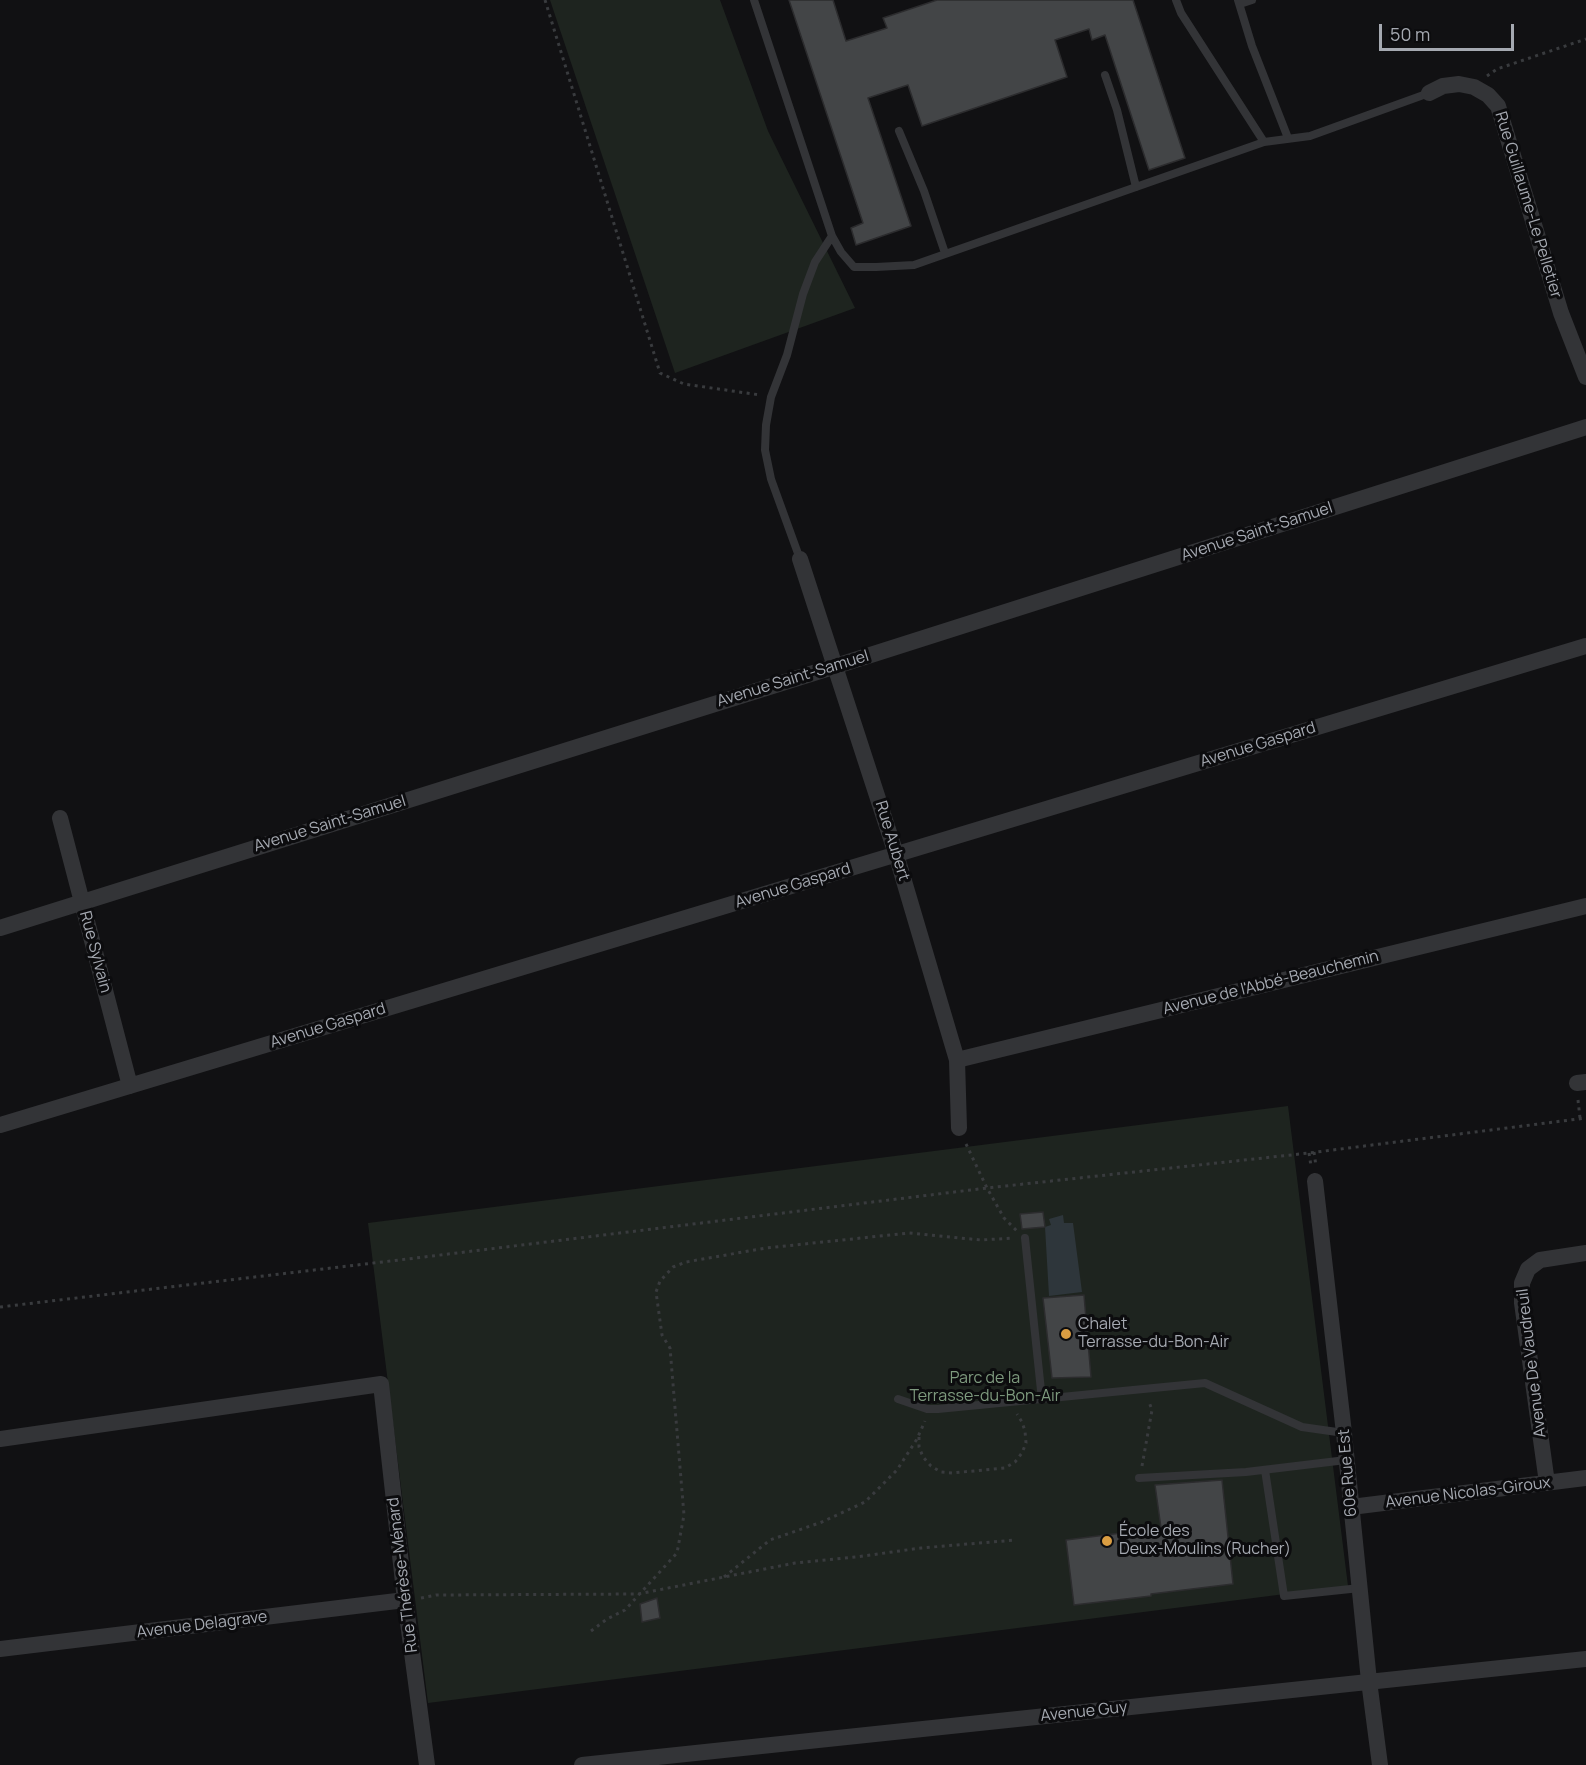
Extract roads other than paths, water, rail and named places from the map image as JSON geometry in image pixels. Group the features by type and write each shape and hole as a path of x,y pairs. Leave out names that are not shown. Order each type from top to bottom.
{"street":[{"name":"Rue Guillaume-Le Pelletier","path":"1429,93 1443,86 1459,84 1474,87 1488,95 1498,106 1561,313 1586,377"},
{"name":"Avenue Saint-Samuel","path":"0,928 1586,428"},
{"name":"Rue Aubert","path":"800,560 896,854 957,1060 959,1128"},
{"name":"Avenue Gaspard","path":"0,1125 1586,646"},
{"name":"Rue Sylvain","path":"60,818 130,1086"},
{"name":"Avenue de l'Abbé-Beauchemin","path":"957,1060 1586,906"},
{"name":"60e Rue Est","path":"1315,1181 1380,1765"},
{"name":"Avenue De Vaudreuil","path":"1546,1483 1522,1302 1522,1282 1528,1269 1540,1260 1586,1253"},
{"name":"Rue Thérèse-Ménard","path":"0,1439 381,1384 405,1600 427,1765"},
{"name":"Avenue Nicolas-Giroux","path":"1351,1507 1586,1478"},
{"name":"Avenue Delagrave","path":"0,1649 405,1600"},
{"name":"Avenue Guy","path":"582,1765 1586,1659"}],"lane":[{"path":"754,0 832,236 841,252 854,267 914,265 1264,142 1311,136 1429,93"},
{"path":"1176,0 1181,13 1264,142"},
{"path":"1252,0 1239,2 1252,46 1288,138"},
{"path":"1105,75 1117,110 1136,187"},
{"path":"898,131 924,191 945,253"},
{"path":"800,560 771,478 765,450 766,425 771,397 787,355 803,294 815,262 832,236"},
{"path":"1025,1238 1042,1400"},
{"path":"898,1399 927,1409 1205,1383 1302,1427 1344,1433"},
{"path":"1139,1478 1265,1470 1346,1460"},
{"path":"1265,1470 1284,1596 1360,1588"}],"place":[{"name":"Chalet Terrasse-du-Bon-Air","path":"1066,1334"},
{"name":"École des Deux-Moulins (Rucher)","path":"1107,1541"}],"park label":[{"name":"Parc de la Terrasse-du-Bon-Air","path":"985,1388"}]}
